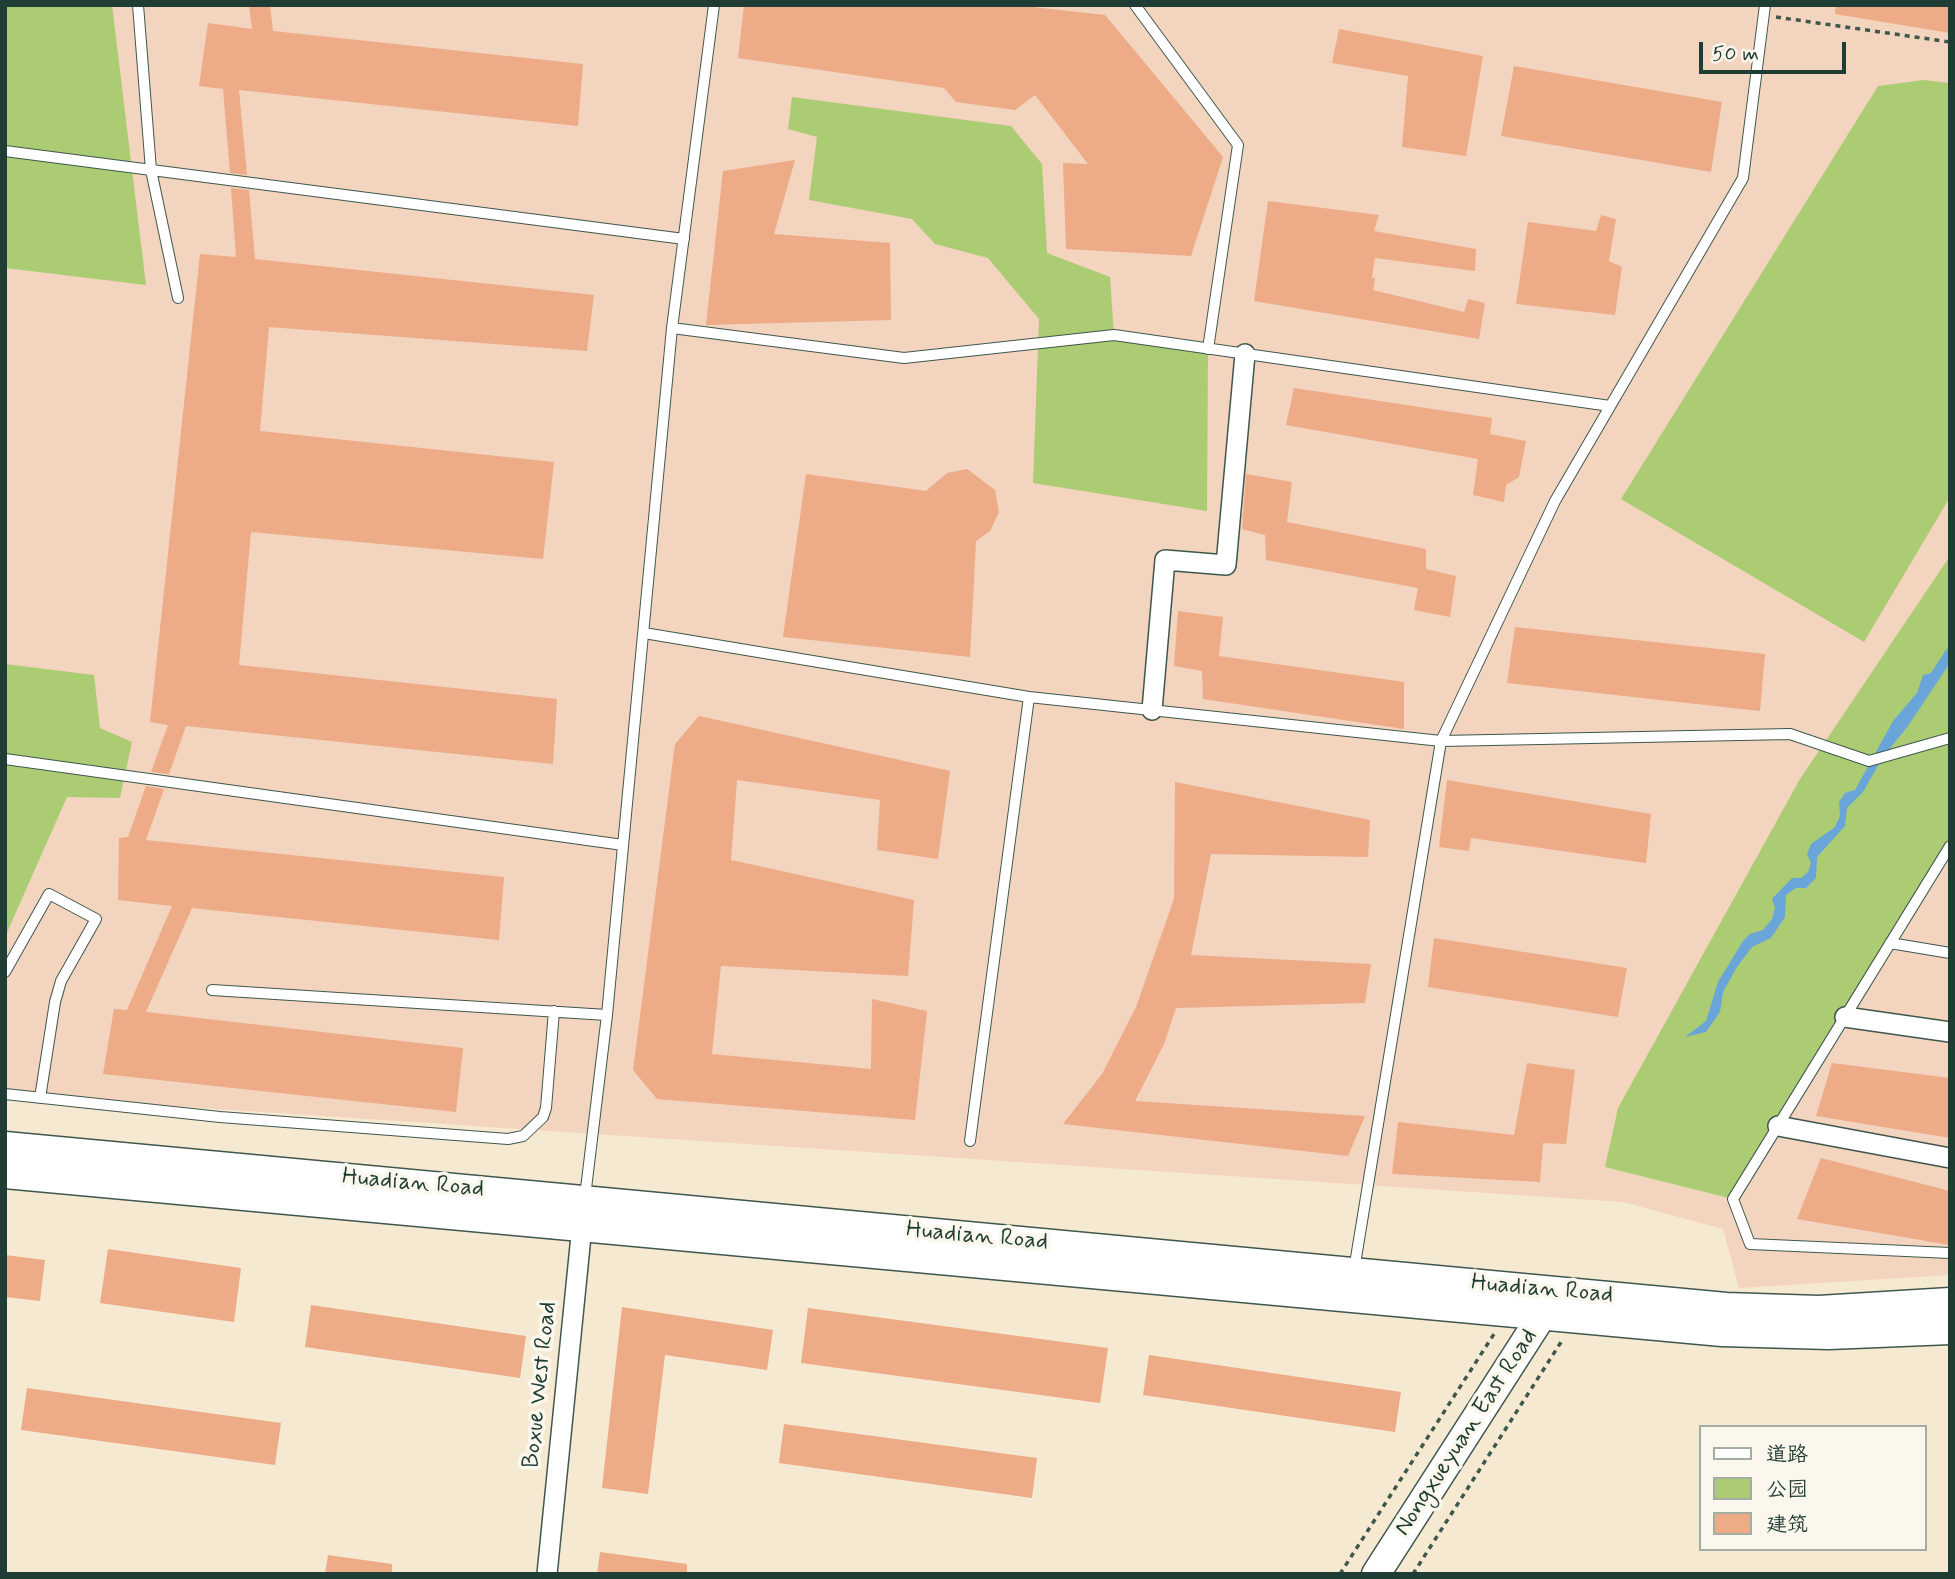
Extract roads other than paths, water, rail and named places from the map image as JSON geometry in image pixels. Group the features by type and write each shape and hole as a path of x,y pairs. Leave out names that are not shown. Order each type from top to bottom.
{"street":[{"path":"1152,710 1166,560 1226,565 1245,354"},
{"path":"1845,1017 1950,1032"},
{"path":"1778,1126 1950,1158"},
{"name":"Huadian Road","path":"5,1146 583,1214"},
{"name":"Huadian Road","path":"5,1174 583,1214 1351,1285 1558,1292 1774,1310 1950,1302"},
{"name":"Boxue West Road","path":"547,1574 583,1214"},
{"name":"Huadian Road","path":"1351,1285 1542,1316 1722,1332 1829,1335 1950,1330"},
{"name":"Nongxueyuan East Road","path":"1376,1574 1558,1292"}],"lane":[{"path":"138,5 151,170 178,298"},
{"path":"583,1214 607,1015 672,328 713,5"},
{"path":"1135,5 1238,145 1209,349"},
{"path":"1351,1285 1441,741 1555,500 1743,178 1764,10"},
{"path":"5,151 684,239"},
{"path":"672,328 904,358 1114,335 1610,406"},
{"path":"644,633 1029,697 1441,741 1790,734 1869,761 1950,738"},
{"path":"970,1141 1029,697"},
{"path":"5,759 623,845"},
{"path":"1950,846 1733,1199 1750,1244 1950,1253"},
{"path":"5,972 49,894 96,919 61,981 40,1098"},
{"path":"1890,943 1950,953"},
{"path":"212,990 607,1015"},
{"path":"5,1094 220,1117 508,1139 523,1136 543,1117 554,1011"}],"water":[{"path":"1950,644 1950,660 1946,669 1908,726 1883,757 1863,792 1847,808 1845,826 1817,857 1816,878 1806,888 1796,888 1786,895 1785,917 1771,938 1752,947 1737,967 1723,992 1720,1012 1706,1032 1685,1037 1706,1021 1718,982 1743,941 1750,934 1763,930 1772,919 1775,908 1772,899 1792,878 1801,878 1808,872 1811,863 1807,854 1811,844 1835,827 1840,816 1839,802 1845,793 1855,790 1893,721 1917,693 1923,675 1931,673"}]}
